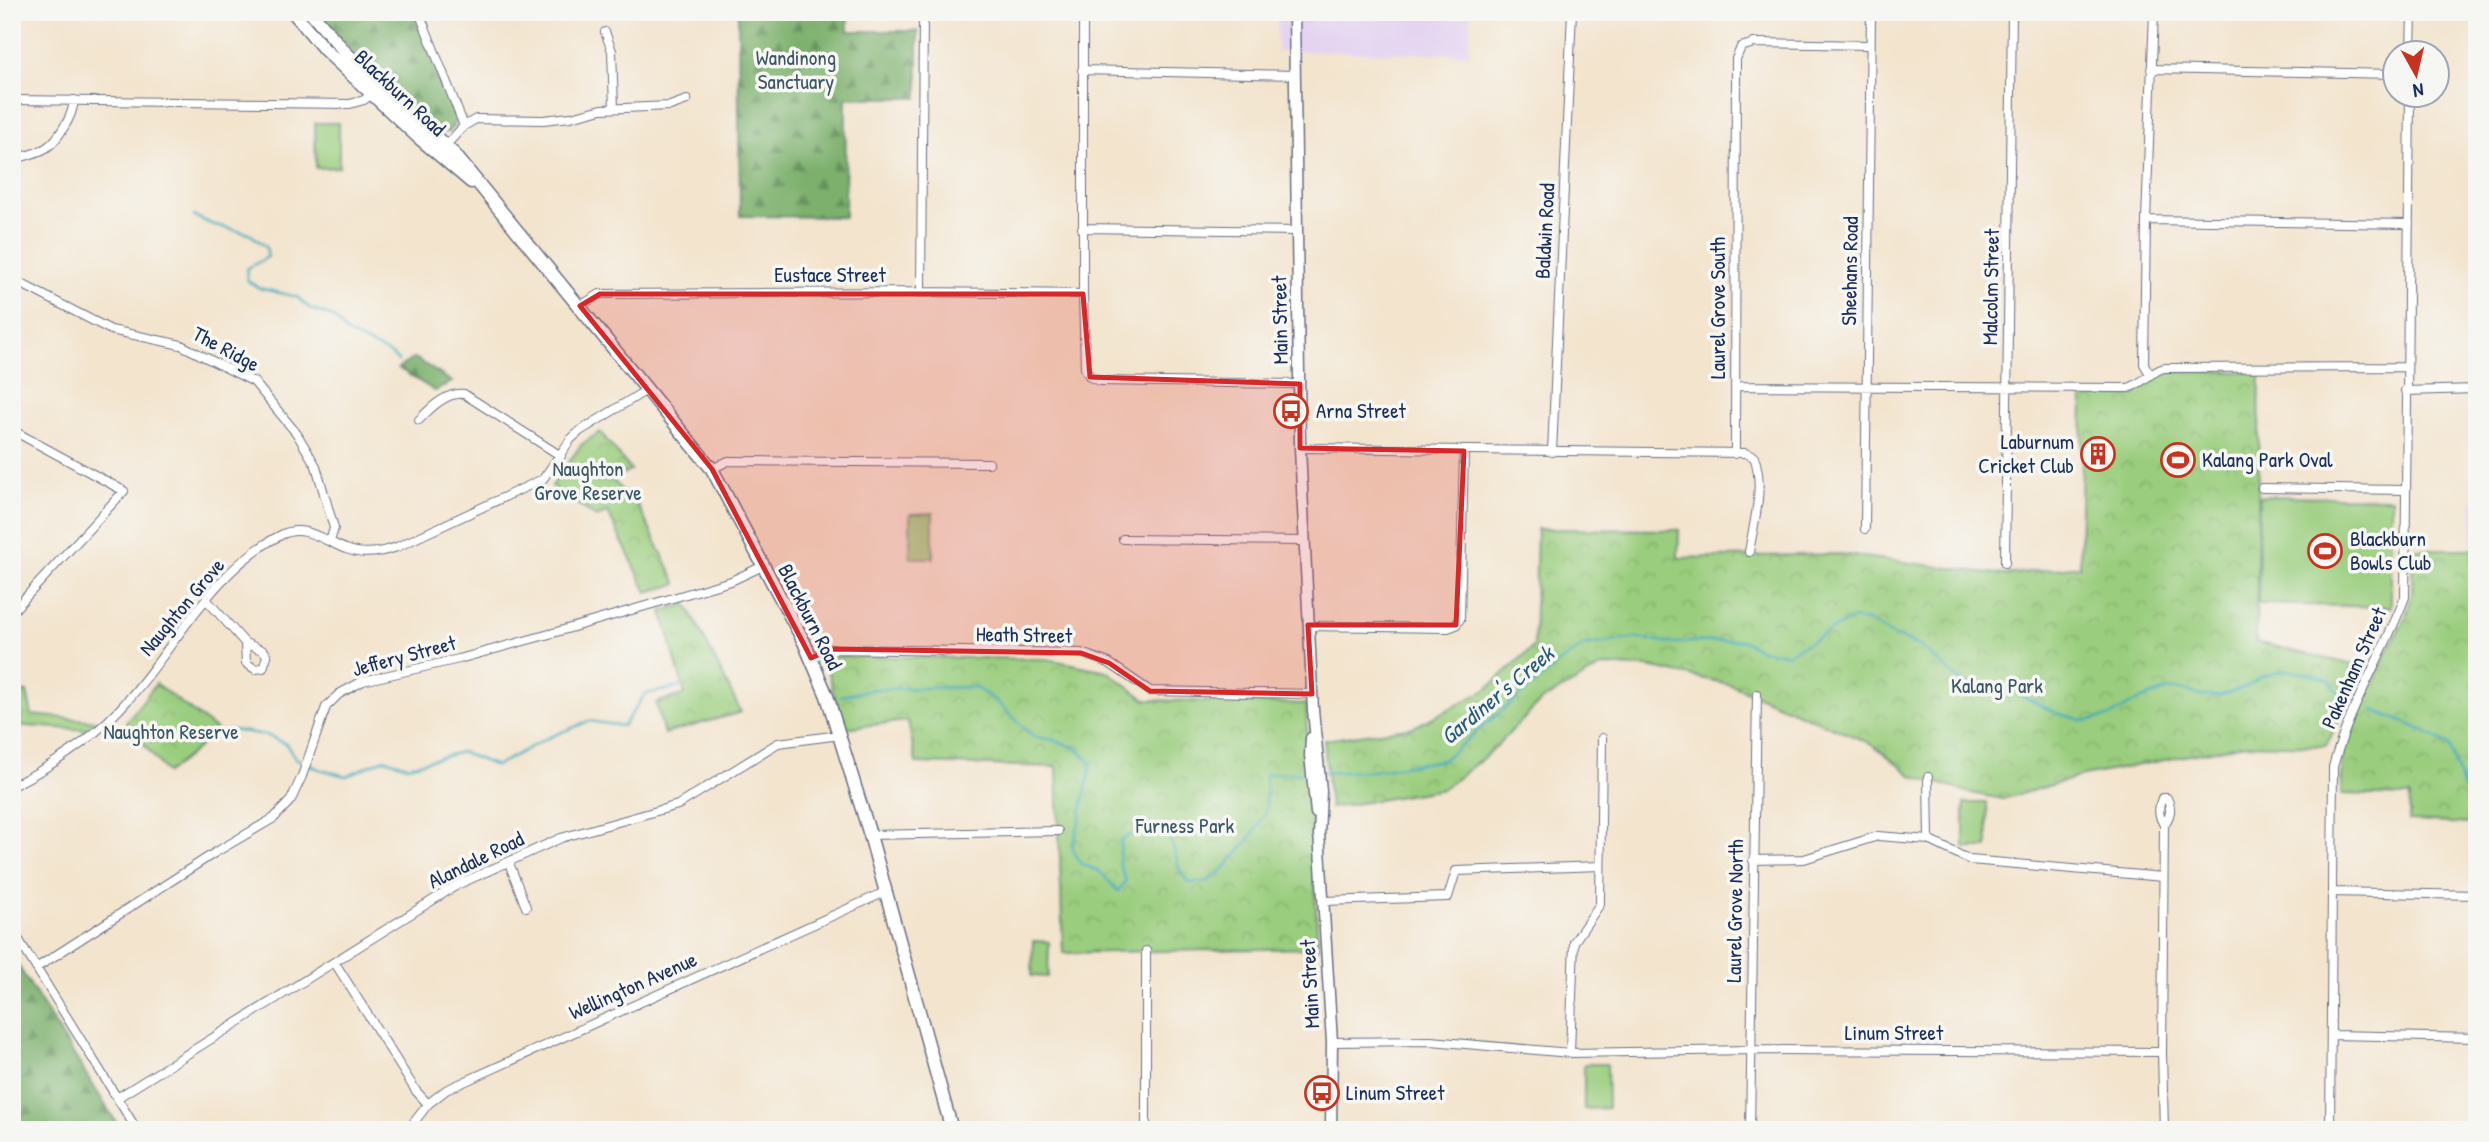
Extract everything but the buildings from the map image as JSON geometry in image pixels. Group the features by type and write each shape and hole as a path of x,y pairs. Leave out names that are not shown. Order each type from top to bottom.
{"main road":[{"name":"Blackburn Road","path":"293,12 319,44 376,90 408,109 442,150 487,196 580,306 712,469 811,658 840,735 952,1130"},
{"name":"Blackburn Road","path":"310,12 418,137 442,150"},
{"path":"408,109 418,137"}],"street":[{"path":"419,12 464,126"},
{"path":"921,292 923,12"},
{"path":"1083,12 1083,294 1085,368 1090,377 1099,381 1300,384"},
{"name":"Main Street","path":"1294,12 1303,541 1332,1042 1331,1130"},
{"name":"Baldwin Road","path":"1552,452 1572,12"},
{"name":"Sheehans Road","path":"1865,529 1871,12"},
{"name":"Malcolm Street","path":"2005,563 2012,12"},
{"path":"2150,374 2144,364 2154,12"},
{"path":"2411,38 2412,12"},
{"path":"605,32 612,51 614,108"},
{"name":"Laurel Grove South","path":"1735,454 1736,59 1741,47 1754,43 1870,45"},
{"path":"2151,69 2380,74"},
{"path":"1082,70 1295,75"},
{"path":"12,100 349,104 359,102 376,90"},
{"path":"12,160 44,150 53,144 71,115 74,100"},
{"path":"442,150 464,126 476,119 543,120 614,108 660,108 687,100"},
{"name":"Pakenham Street","path":"2330,1130 2333,767 2353,708 2398,616 2404,597 2410,108"},
{"path":"2146,220 2409,224"},
{"path":"1083,228 1298,231"},
{"name":"The Ridge","path":"12,279 111,330 181,345 254,382 297,434 316,466 334,528 330,542"},
{"name":"Eustace Street","path":"580,306 600,295 921,292 1083,294"},
{"path":"1735,386 2128,388 2136,386 2150,374 2164,368 2406,367"},
{"name":"Naughton Grove","path":"12,786 72,752 110,720 147,677 206,599 235,568 284,533 304,531 347,550 374,554 397,547 544,479 571,439 580,431 648,389"},
{"path":"2406,391 2477,389"},
{"path":"419,420 451,395 464,394 561,456"},
{"path":"12,430 124,491 12,612"},
{"path":"1300,448 1745,453 1754,457 1757,466 1757,501 1749,552"},
{"path":"1308,626 1448,628 1456,625 1460,619 1465,451"},
{"path":"712,469 728,461 989,463"},
{"path":"2262,488 2406,490"},
{"path":"1123,539 1303,541"},
{"name":"Jeffery Street","path":"36,968 216,852 274,818 291,800 327,707 339,694 363,681 553,633 731,581 763,566"},
{"path":"206,599 245,643"},
{"name":"Heath Street","path":"811,658 832,649 1081,653 1109,663 1150,691 1312,694"},
{"name":"Laurel Grove North","path":"1750,1130 1758,694"},
{"name":"Alandale Road","path":"117,1098 457,885 561,838 678,805 778,743 840,735"},
{"path":"1570,1053 1574,942 1600,904 1601,738"},
{"path":"1928,777 1929,840"},
{"path":"2164,825 2164,1130"},
{"path":"870,835 1058,831"},
{"path":"1753,860 1804,859 1878,836 1929,840 1970,860 2163,877"},
{"path":"509,863 526,907"},
{"path":"1324,901 1448,897 1455,871 1600,866"},
{"name":"Wellington Avenue","path":"408,1130 428,1104 446,1090 885,892"},
{"path":"2332,892 2477,895"},
{"path":"12,929 137,1130"},
{"path":"1146,951 1146,1130"},
{"path":"335,963 416,1091 428,1104"},
{"path":"2332,1035 2477,1038"},
{"name":"Linum Street","path":"1332,1042 1431,1041 1570,1053 1751,1050 2162,1052"}],"highlighted area":[{"path":"600,294 1083,294 1090,377 1300,384 1300,448 1464,451 1456,625 1308,625 1312,694 1150,691 1109,663 1081,653 832,649 811,658 712,469 580,306"}],"shaded area":[{"path":"1277,12 1471,12 1469,54 1277,51"},
{"path":"2473,499 2477,499 2477,653 2470,653"}],"green space":[{"path":"317,12 413,12 438,76 457,110 457,118 450,132 439,132 351,50"},
{"name":"Wandinong Sanctuary","path":"738,12 848,12 848,31 918,31 918,98 846,98 845,217 740,216"},
{"path":"315,123 339,123 339,167 316,168"},
{"path":"415,358 452,382 435,391 398,368"},
{"name":"Kalang Park","path":"2156,371 2260,372 2256,642 2366,668 2326,746 2245,744 2079,777 2003,799 1971,793 1913,776 1872,744 1729,684 1648,667 1603,666 1541,701 1492,751 1443,789 1330,808 1324,740 1414,727 1486,690 1534,646 1537,529 1679,530 1678,558 1840,554 2004,575 2080,566 2083,394 2135,396 2150,374"},
{"name":"Naughton Grove Reserve","path":"600,432 631,470 612,479 631,501 635,500 677,584 647,592 608,513 596,517 552,486 581,445"},
{"name":"Blackburn Bowls Club","path":"2259,496 2391,498 2391,607 2258,604"},
{"path":"933,513 933,558 910,558 910,514"},
{"path":"2413,549 2473,549 2470,652 2477,653 2477,881 2471,881 2472,824 2409,821 2410,796 2341,794 2343,751 2406,616 2412,594"},
{"path":"687,604 741,712 664,734 656,703 685,694 662,611"},
{"name":"Furness Park","path":"830,656 1047,659 1107,671 1146,700 1306,704 1318,948 1063,953 1057,767 916,763 908,721 844,728 825,663"},
{"name":"Naughton Reserve","path":"156,684 218,731 167,773 126,722"},
{"path":"12,691 27,692 32,715 98,721 89,730 12,725"},
{"path":"1964,803 1987,803 1988,848 1964,848"},
{"path":"1033,941 1049,942 1048,977 1032,976"},
{"path":"12,956 121,1130 12,1130"},
{"path":"1584,1064 1607,1064 1608,1108 1584,1109"}],"waterway":[{"path":"194,216 211,224 250,234 266,247 268,257 246,269 248,281 259,288 297,297 309,308 333,317 347,333 392,355 398,361"},
{"name":"Gardiner's Creek","path":"1321,773 1371,771 1443,760 1560,662 1583,646 1635,638 1672,643 1742,640 1761,650 1787,654 1852,619 1868,621 1921,647 1963,683 2006,688 2056,713 2086,721 2111,716 2137,701 2167,690 2186,690 2200,696 2219,696 2246,687 2261,677 2286,670 2329,680 2337,691 2345,696"},
{"path":"220,733 232,730 266,735 286,744 295,758 319,769 346,776 385,759 408,766 461,752 496,766 545,739 589,721 623,726 645,694 680,687"},
{"name":"Gardiner's Creek","path":"841,696 875,689 974,687 995,700 1034,737 1055,740 1076,748 1092,764 1072,847 1081,864 1099,871 1118,891 1126,881 1119,863 1121,840 1155,823 1169,837 1180,870 1188,882 1205,882 1231,861 1264,815 1266,774 1307,773"},
{"name":"Gardiner's Creek","path":"2373,710 2418,728 2449,745 2463,789 2477,794"}],"place":[{"name":"Arna Street","path":"1291,411"},
{"name":"Laburnum Cricket Club","path":"2098,454"},
{"name":"Kalang Park Oval","path":"2178,460"},
{"name":"Blackburn Bowls Club","path":"2325,551"},
{"name":"Linum Street","path":"1322,1093"}]}
